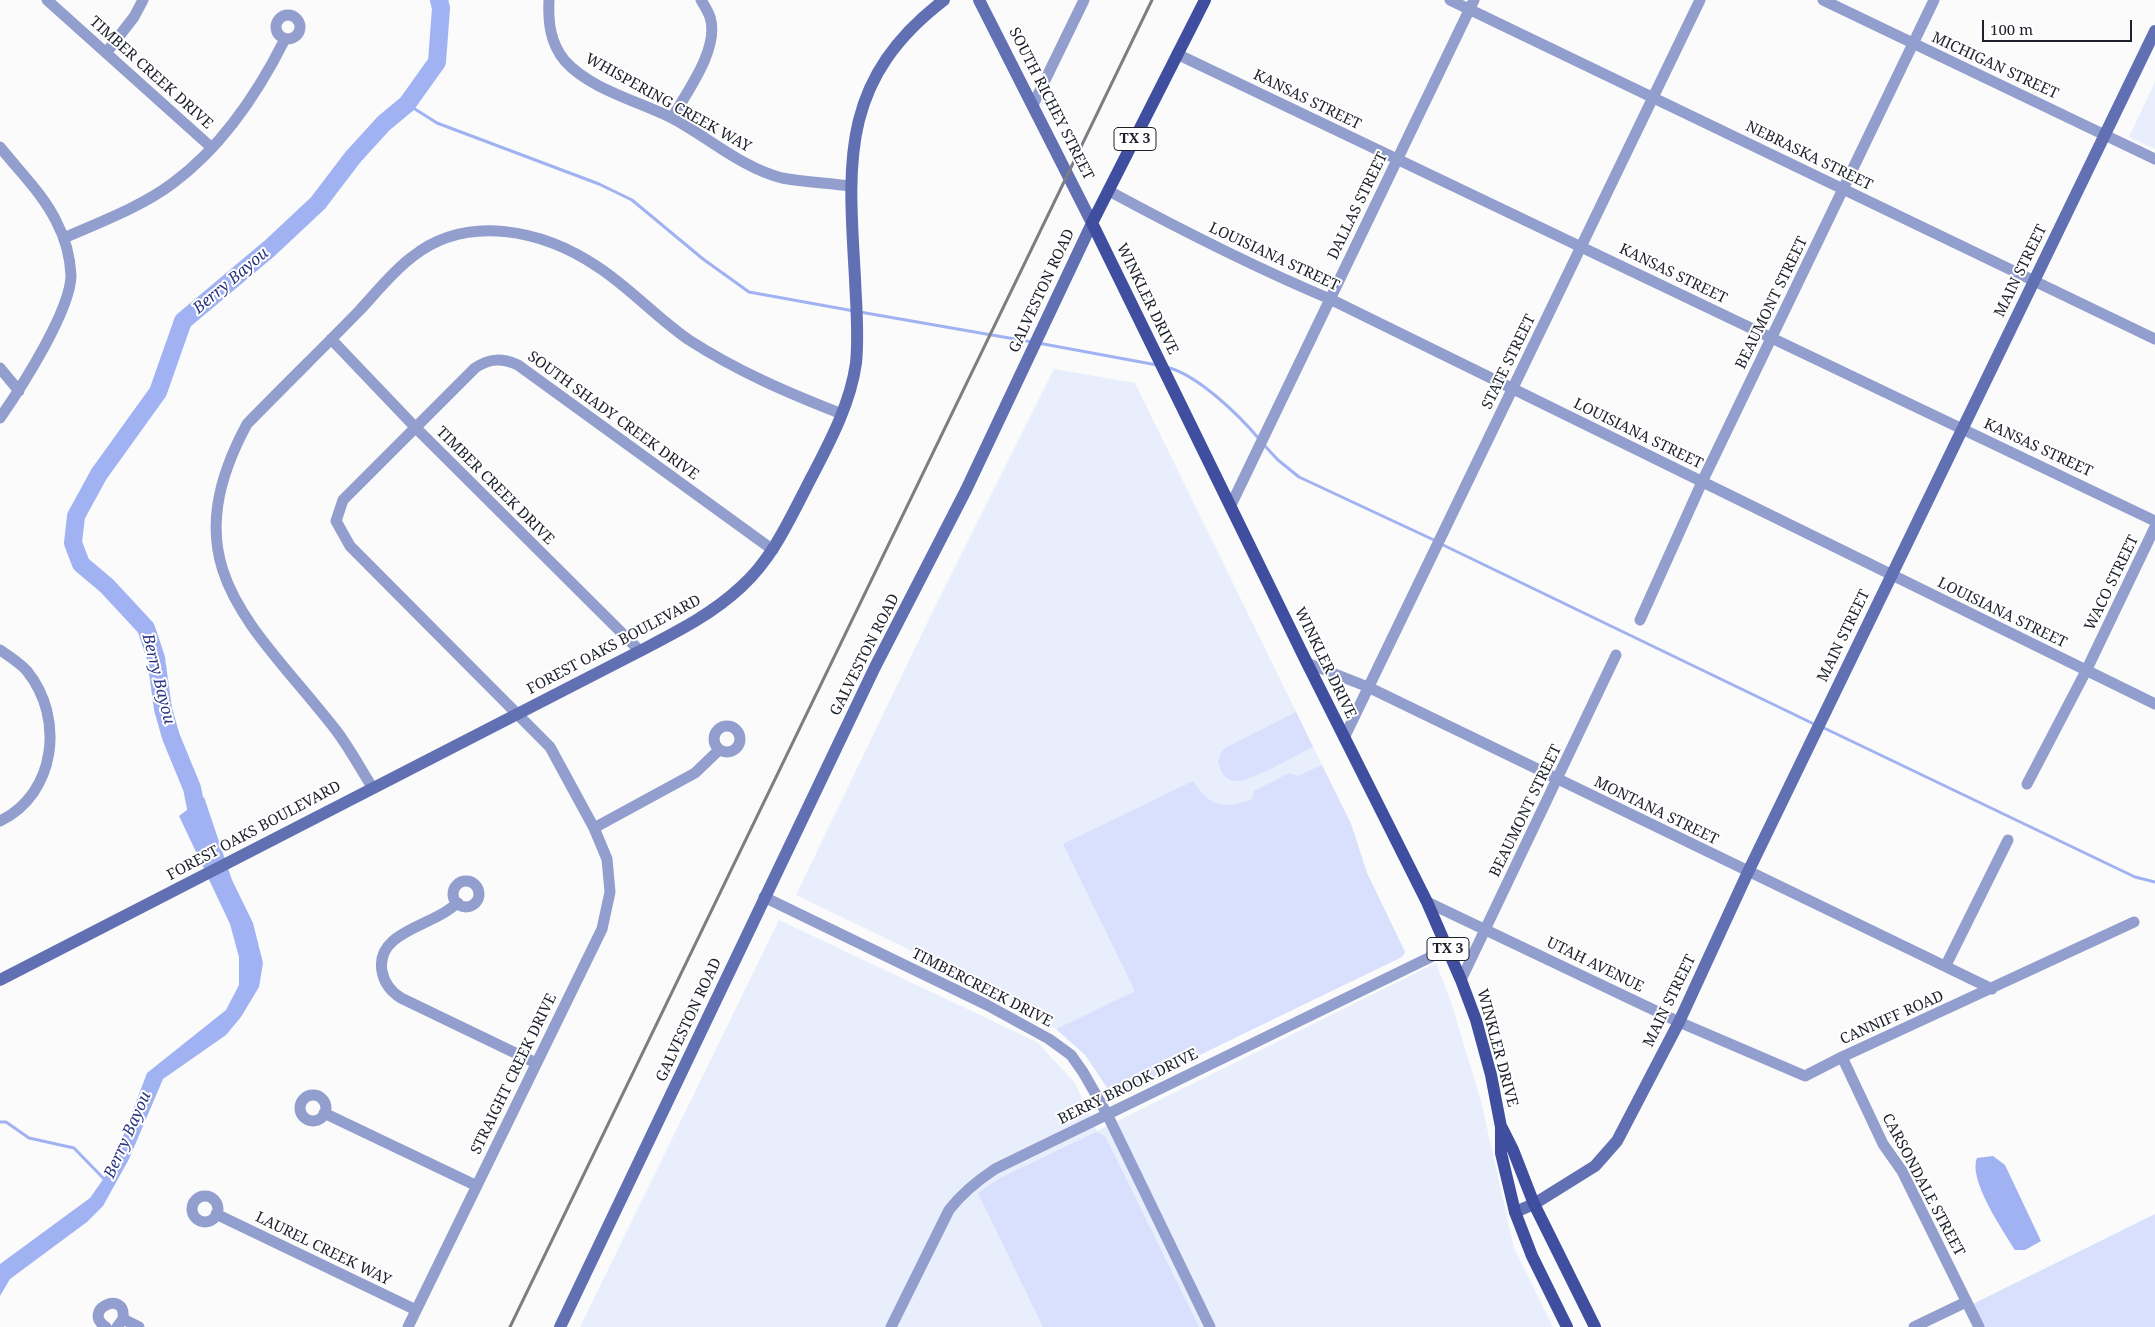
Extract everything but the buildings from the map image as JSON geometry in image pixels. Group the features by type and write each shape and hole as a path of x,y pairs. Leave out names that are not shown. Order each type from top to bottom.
{"main road":[{"name":"GALVESTON ROAD","path":"1092,223 1205,0"},
{"name":"WINKLER DRIVE","path":"1092,223 1448,948 1476,1020 1501,1127 1500,1153 1516,1212 1532,1256 1567,1327"},
{"name":"WINKLER DRIVE","path":"1501,1127 1514,1150 1534,1204 1594,1327"}],"street":[{"name":"TIMBER CREEK DRIVE","path":"47,0 212,148"},
{"path":"106,53 134,17 143,0"},
{"name":"WHISPERING CREEK WAY","path":"549,0 548,22 555,46 564,60 581,76 672,118 745,162 781,177 850,186"},
{"path":"672,118 706,56 710,44 712,28 710,16 701,0"},
{"name":"FOREST OAKS BOULEVARD","path":"0,980 241,857 372,787 640,651 702,618 725,602 743,586 773,550 833,436 842,414 856,365 858,333 850,186 855,136 861,109 875,74 919,19 944,0"},
{"name":"SOUTH RICHEY STREET","path":"979,0 1092,223"},
{"path":"1033,105 1084,0"},
{"name":"NEBRASKA STREET","path":"1450,0 1472,5 1653,98 2155,340"},
{"name":"STATE STREET","path":"1344,738 1700,0"},
{"name":"MICHIGAN STREET","path":"1823,0 2155,159"},
{"name":"BEAUMONT STREET","path":"1640,620 1702,482 1934,0"},
{"name":"DALLAS STREET","path":"1231,506 1472,5"},
{"name":"MAIN STREET","path":"1516,1212 1534,1204 1595,1166 1611,1148 1679,1022 1748,872 2155,31"},
{"path":"64,238 123,211 173,184 212,148 247,105 268,72 285,39"},
{"name":"KANSAS STREET","path":"1178,54 2155,521"},
{"path":"0,147 45,204 64,238 70,275 68,291 58,319 19,391 0,418"},
{"name":"LOUISIANA STREET","path":"1109,191 1205,243 1257,268 1330,299 2155,704"},
{"name":"GALVESTON ROAD","path":"560,1327 764,897 875,667 966,490 1092,223"},
{"path":"372,787 337,731 245,619 221,570 214,533 218,495 231,454 247,424 412,257 449,236 465,231 507,230 580,256 599,268 688,339 782,391 842,414"},
{"name":"TIMBER CREEK DRIVE","path":"331,339 415,427 640,651"},
{"name":"SOUTH SHADY CREEK DRIVE","path":"415,427 475,368 484,362 505,359 518,365 773,550"},
{"path":"0,368 19,391"},
{"name":"STRAIGHT CREEK DRIVE","path":"408,1327 602,929 610,892 610,875 607,859 594,828 550,747 350,546 336,520 343,500 415,427"},
{"name":"WACO STREET","path":"2027,784 2086,671 2155,527"},
{"path":"0,650 26,669 34,680 48,711 50,757 46,770 30,797 18,810 0,821"},
{"name":"BEAUMONT STREET","path":"1461,980 1616,655"},
{"name":"MONTANA STREET","path":"1307,663 1368,687 1748,872 1946,965 1992,989"},
{"path":"594,828 695,773 719,750"},
{"path":"1946,965 2008,840"},
{"name":"TIMBERCREEK DRIVE","path":"764,897 987,1005 1049,1039 1071,1055 1084,1072 1107,1114 1210,1327"},
{"name":"UTAH AVENUE","path":"1427,902 1679,1022 1805,1076"},
{"path":"458,904 396,938 387,947 380,964 385,982 400,998 536,1063"},
{"name":"CANNIFF ROAD","path":"1805,1076 1842,1057 2134,922"},
{"name":"BERRY BROOK DRIVE","path":"891,1327 948,1210 961,1195 995,1169 1448,948"},
{"name":"CARSONDALE STREET","path":"1842,1057 1883,1144 1902,1171 1979,1327"},
{"path":"324,1113 477,1186"},
{"name":"LAUREL CREEK WAY","path":"216,1214 416,1310"},
{"path":"1914,1327 1966,1302"},
{"path":"106,1327 99,1317 101,1309 107,1304 118,1305 123,1312 120,1323 139,1327"}],"shaded area":[{"path":"2155,82 2155,149 2129,137"},
{"path":"1054,369 1135,383 1351,824 1367,873 1405,952 1402,957 1135,991 1056,1029 1003,995 796,895 930,617"},
{"path":"1296,712 1313,747 1245,780 1234,781 1224,776 1218,761 1223,749"},
{"path":"1322,765 1351,824 1367,873 1405,952 1402,957 1117,1095 1112,1095 1085,1055 1056,1029 1135,991 1063,844 1193,781 1205,796 1218,804 1226,805 1252,799 1254,791 1289,773 1298,776"},
{"path":"779,920 1037,1042 1075,1083 1097,1131 1436,963 1451,1002 1481,1101 1514,1248 1553,1327 580,1327"},
{"path":"1096,1132 1105,1136 1199,1327 1043,1327 978,1193 1000,1178"},
{"path":"2155,1214 2155,1327 1984,1327 1973,1304"}],"water":[{"path":"204,797 232,880 253,923 263,963 259,987 241,1017 226,1035 163,1079 129,1159 103,1206 87,1222 10,1279 0,1296 0,1264 90,1198 111,1168 147,1073 226,1010 239,985 239,957 230,924 179,816"},
{"path":"1993,1156 2005,1165 2041,1241 2025,1250 2015,1250 1988,1205 1977,1179 1977,1158"}],"waterway":[{"name":"Berry Bayou","path":"200,828 192,788 171,737 163,709 156,658 146,628 107,586 81,564 73,543 76,516 99,474 158,392 183,321 270,248 318,203 353,157 384,123 407,104 437,62 441,8 439,0"},
{"path":"407,104 437,123 599,184 632,200 703,259 749,292 854,311"},
{"path":"860,312 1032,342"},
{"path":"1038,343 1157,365"},
{"path":"1166,367 1191,378 1217,397 1260,440"},
{"path":"1264,445 1278,460 1299,477 1436,541"},
{"path":"1441,544 1816,725"},
{"path":"1822,727 2135,877 2155,882"},
{"path":"0,1122 6,1122 29,1138 74,1148 106,1181"}],"railway":[{"path":"510,1327 1152,0"}]}
